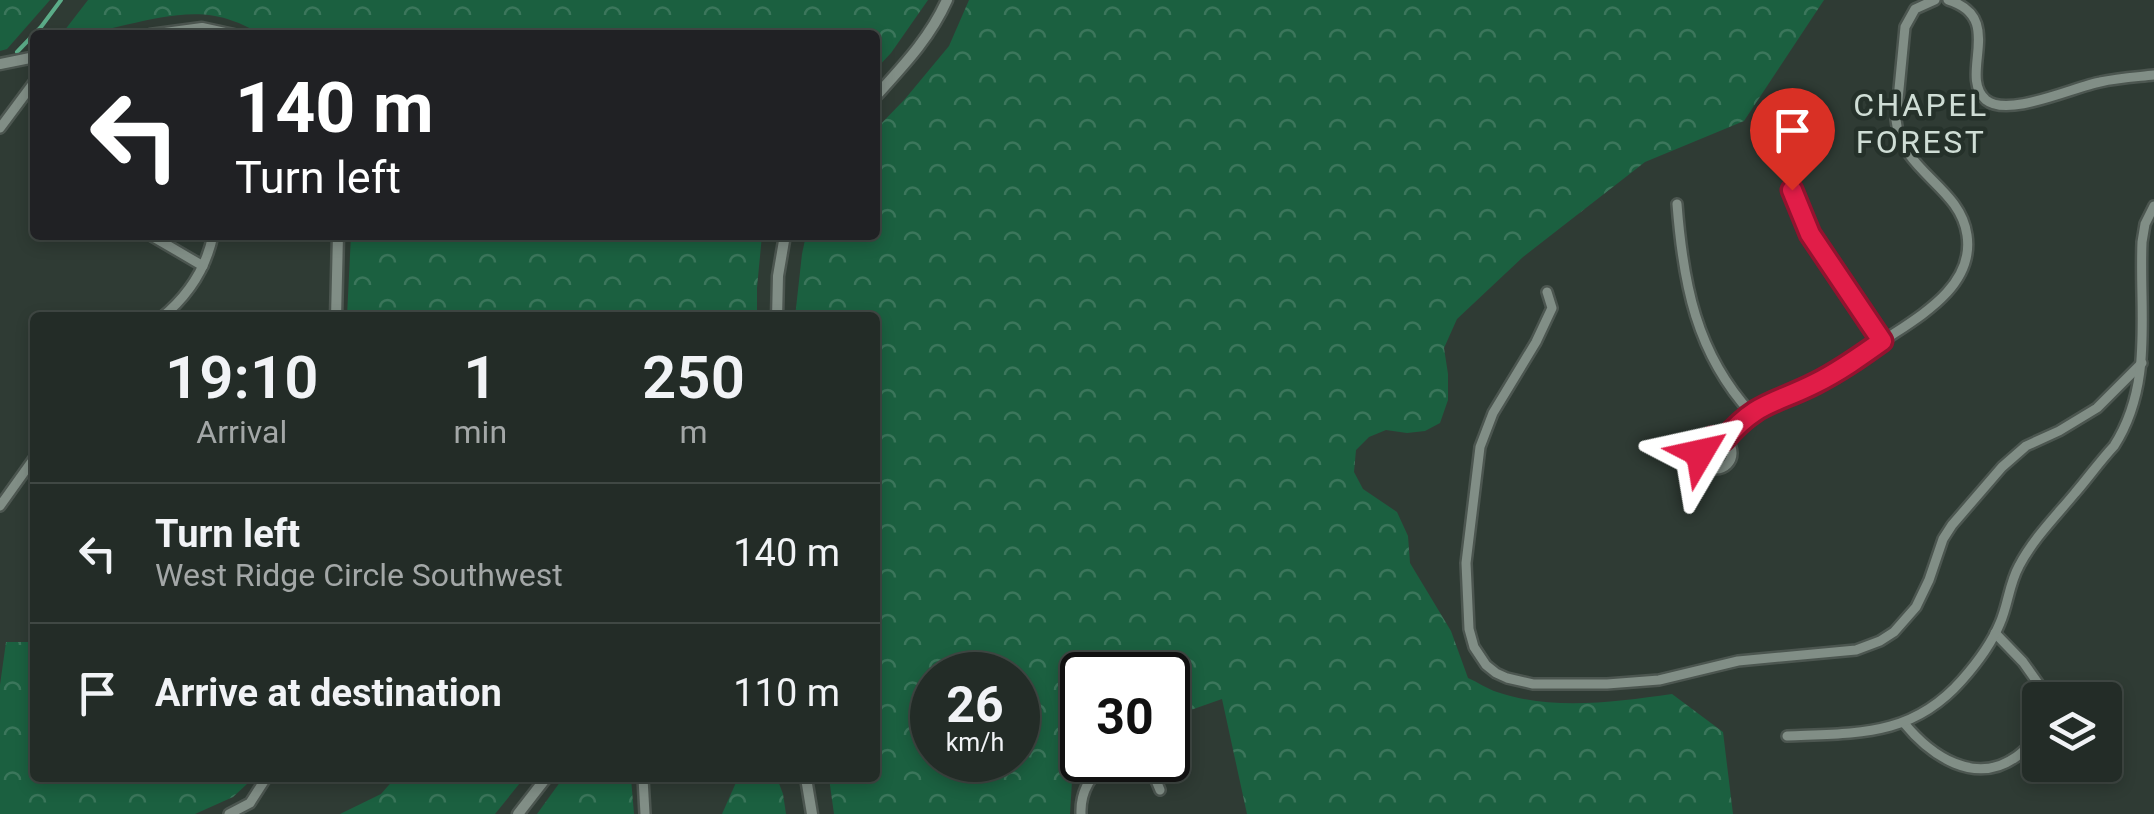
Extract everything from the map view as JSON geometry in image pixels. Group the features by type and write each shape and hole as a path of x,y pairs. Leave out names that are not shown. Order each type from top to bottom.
{"street":[{"path":"880,92 930,33 948,0"},
{"path":"1724,440 1751,412 1816,384 1942,299 1962,271 1968,247 1964,223 1948,196 1907,154 1897,132 1905,27 1916,10 1935,0"},
{"path":"1948,0 1961,2 1979,32 1978,86 1992,104 2022,104 2096,83 2154,75"},
{"path":"0,64 30,58"},
{"path":"0,128 30,88"},
{"path":"1792,190 1810,234 1882,341"},
{"path":"1677,204 1697,322 1722,378 1751,412"},
{"path":"1787,736 1870,730 1904,723 1935,706 1954,689 1987,648 2002,621 2011,584 2026,554 2126,429 2138,394 2142,363 2142,242 2154,206"},
{"path":"159,240 203,266"},
{"path":"167,312 188,292 203,266 211,240"},
{"path":"336,312 338,240"},
{"path":"777,312 784,240"},
{"path":"1547,292 1552,308 1493,414 1480,447 1466,564 1469,628 1474,647 1496,673 1532,684 1659,680 1738,661 1856,650 1880,641 1906,620 1916,606 1952,525 2002,467 2026,446 2097,408 2142,363"},
{"path":"0,506 30,465"},
{"path":"1995,633 2037,682"},
{"path":"1904,723 1926,746 1965,768 1978,770 2005,764 2022,753"},
{"path":"230,814 250,803 263,782"},
{"path":"518,814 543,782"},
{"path":"643,782 645,814"},
{"path":"807,782 812,814"},
{"path":"1081,814 1088,782"},
{"path":"1156,782 1160,790"}],"green space":[{"path":"0,0 50,0 7,49 0,51"},
{"path":"88,0 928,0 880,65 880,30 253,30 233,21 191,14 101,30 65,30"},
{"path":"969,0 1824,0 1744,121 1645,162 1523,257 1457,319 1444,348 1448,400 1440,423 1425,431 1386,430 1369,437 1356,450 1354,472 1363,489 1397,512 1408,536 1410,563 1451,631 1468,678 1518,698 1562,703 1672,694 1723,732 1733,814 1247,814 1222,699 1190,710 1190,652 1060,652 1060,782 1072,782 1070,814 834,814 830,782 880,782 880,312 796,312 805,240 880,240 880,125 949,46"},
{"path":"351,240 762,240 757,312 347,312"},
{"path":"6,642 30,642 30,782 248,782 233,797 195,814 0,814 0,685"},
{"path":"392,782 521,782 495,814 340,814 381,794"},
{"path":"560,782 631,782 634,814 537,814"},
{"path":"736,782 778,782 786,814 722,814"}],"waterway":[{"path":"38,30 61,0"},
{"path":"17,52 30,38"}],"district":[{"name":"CHAPEL FOREST","path":"1921,124"}],"route":[{"path":"1700,453 1704,442 1714,437 1724,440 1756,408 1816,384 1882,341 1810,234 1792,190"}]}
